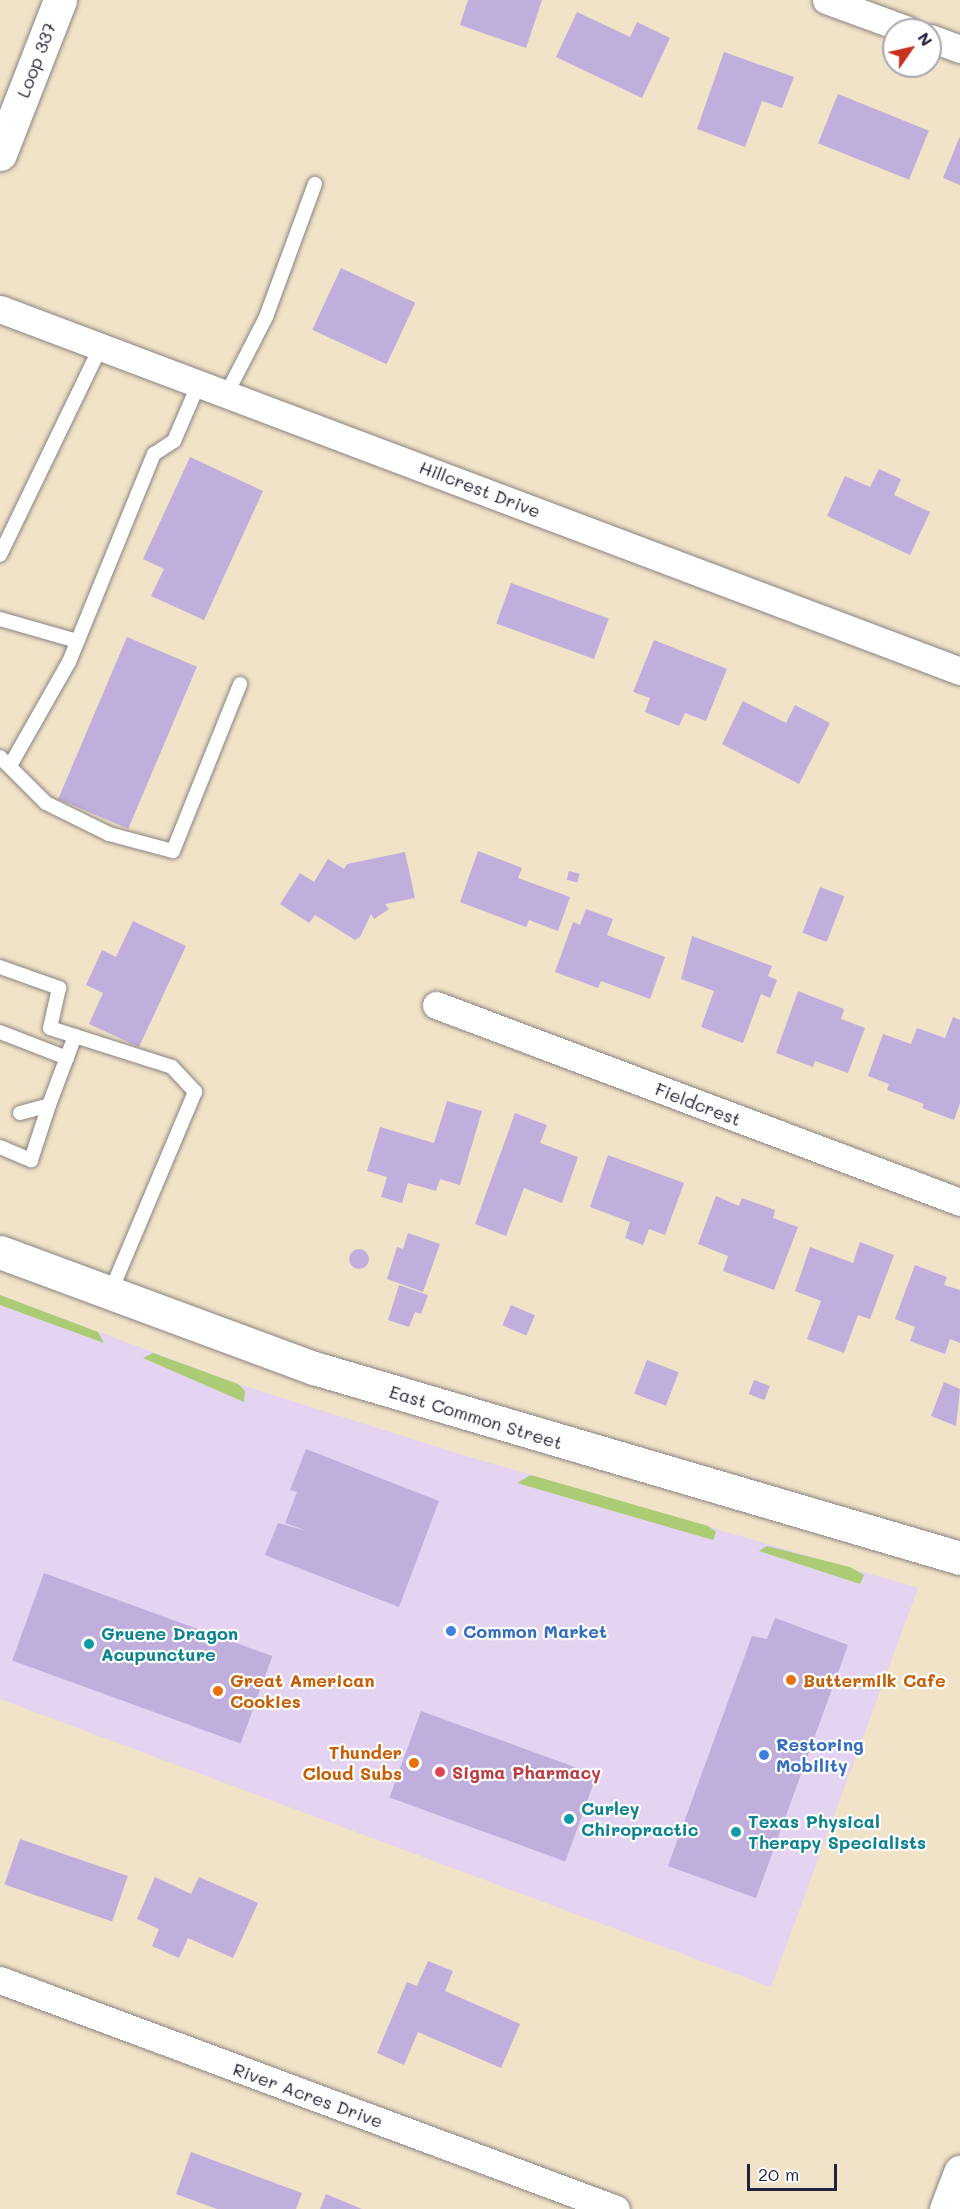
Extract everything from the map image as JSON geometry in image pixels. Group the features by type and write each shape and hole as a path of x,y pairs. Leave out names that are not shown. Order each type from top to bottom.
{"main road":[{"name":"Loop 337","path":"0,154 60,0"},
{"name":"East Common Street","path":"0,1252 314,1368 960,1558"},
{"path":"946,2209 960,2172"}],"street":[{"path":"826,0 882,20"},
{"path":"942,42 960,49"},
{"name":"Hillcrest Drive","path":"0,309 960,671"},
{"name":"Fieldcrest","path":"436,1005 960,1202"},
{"name":"River Acres Drive","path":"0,1980 616,2209"}],"lane":[{"path":"227,393 266,317 315,184"},
{"path":"0,555 100,346"},
{"path":"200,383 174,441 154,454 77,641 6,761 46,803 110,834 173,851 240,684"},
{"path":"0,619 77,641"},
{"path":"0,967 59,988 50,1028 172,1067 195,1092 110,1293"},
{"path":"0,1032 67,1058"},
{"path":"0,1147 31,1160 75,1036"},
{"path":"20,1113 49,1104"}],"shaded area":[{"name":"Common Market","path":"0,1295 238,1384 466,1456 918,1588 771,1987 0,1699"}],"green space":[{"path":"0,1295 98,1332 104,1343 0,1305"},
{"path":"153,1353 238,1384 245,1391 244,1402 143,1358"},
{"path":"531,1475 708,1526 716,1532 713,1540 517,1483"},
{"path":"767,1546 850,1567 864,1575 860,1584 759,1551"}],"building":[{"path":"468,0 542,0 526,48 460,25"},
{"path":"577,12 630,37 637,22 670,38 642,98 556,57"},
{"path":"724,52 794,77 782,108 762,101 745,147 697,129"},
{"path":"838,94 929,131 909,180 818,143"},
{"path":"960,136 960,185 943,178"},
{"path":"341,268 415,303 387,364 312,330"},
{"path":"190,457 263,491 204,620 151,596 164,569 143,559"},
{"path":"879,469 901,479 894,495 930,512 910,555 827,516 845,476 870,487"},
{"path":"511,583 609,619 594,659 496,623"},
{"path":"127,637 197,667 128,829 58,799"},
{"path":"654,640 727,669 706,721 685,713 679,726 645,712 650,698 633,692"},
{"path":"743,701 786,723 795,705 830,723 799,784 722,744"},
{"path":"478,851 522,868 518,878 570,897 558,931 529,920 526,927 460,902"},
{"path":"405,852 415,898 385,904 389,909 374,919 371,914 360,937 355,940 315,915 309,923 280,904 300,873 314,882 328,859 344,869 347,864"},
{"path":"569,871 580,874 577,883 567,880"},
{"path":"820,887 844,896 827,942 802,933"},
{"path":"586,909 613,919 607,935 665,957 650,999 601,981 598,988 555,972 573,922 580,925"},
{"path":"133,921 186,946 139,1047 89,1024 103,993 86,985 102,950 116,957"},
{"path":"692,936 772,966 768,976 777,980 770,998 761,994 743,1043 701,1027 714,991 681,979"},
{"path":"798,991 844,1009 841,1019 865,1028 848,1073 815,1061 813,1067 776,1053"},
{"path":"953,1017 960,1020 960,1103 954,1120 922,1108 924,1104 887,1090 889,1084 868,1076 883,1034 911,1044 917,1028 945,1038"},
{"path":"447,1101 482,1111 460,1185 440,1179 436,1191 408,1183 402,1203 381,1197 387,1177 367,1171 380,1127 434,1143"},
{"path":"515,1113 547,1125 540,1143 578,1157 562,1203 524,1188 506,1236 475,1224"},
{"path":"608,1155 684,1183 665,1235 649,1229 643,1245 625,1238 630,1222 590,1207"},
{"path":"716,1196 739,1206 742,1198 775,1210 773,1218 798,1227 774,1290 723,1271 728,1256 698,1244"},
{"path":"408,1233 440,1244 423,1292 387,1279 397,1247 403,1249"},
{"path":"860,1242 894,1255 870,1319 858,1315 844,1353 807,1339 821,1301 795,1291 810,1247 853,1263"},
{"path":"355,1249 363,1249 369,1255 369,1263 363,1269 355,1269 349,1263 349,1255"},
{"path":"915,1265 947,1277 944,1285 960,1290 960,1343 950,1339 945,1354 910,1341 915,1327 895,1319"},
{"path":"399,1285 428,1295 421,1314 415,1312 409,1327 388,1320"},
{"path":"511,1305 535,1315 526,1335 502,1325"},
{"path":"647,1360 679,1372 666,1406 634,1394"},
{"path":"754,1380 770,1386 764,1400 749,1394"},
{"path":"944,1382 960,1389 956,1426 931,1416"},
{"path":"306,1449 439,1501 399,1607 265,1555 278,1523 307,1531 285,1523 297,1492 290,1490"},
{"path":"44,1573 272,1656 241,1744 12,1660"},
{"path":"775,1618 848,1645 756,1898 668,1866 752,1636 767,1639"},
{"path":"421,1711 597,1775 565,1861 390,1797"},
{"path":"20,1839 128,1876 112,1921 4,1884"},
{"path":"155,1877 191,1894 199,1877 258,1903 233,1958 188,1938 179,1958 152,1946 159,1929 137,1919"},
{"path":"428,1961 453,1971 445,1991 520,2024 501,2068 418,2032 404,2065 377,2053 407,1982 417,1986"},
{"path":"191,2152 302,2193 296,2209 217,2209 176,2194"},
{"path":"326,2194 362,2209 320,2209"}],"place":[{"name":"Common Market","path":"451,1631"},
{"name":"Gruene Dragon Acupuncture","path":"89,1644"},
{"name":"Buttermilk Cafe","path":"791,1680"},
{"name":"Great American Cookies","path":"218,1691"},
{"name":"Restoring Mobility","path":"764,1755"},
{"name":"Thunder Cloud Subs","path":"414,1763"},
{"name":"Sigma Pharmacy","path":"440,1772"},
{"name":"Curley Chiropractic","path":"569,1819"},
{"name":"Texas Physical Therapy Specialists","path":"736,1832"}]}
